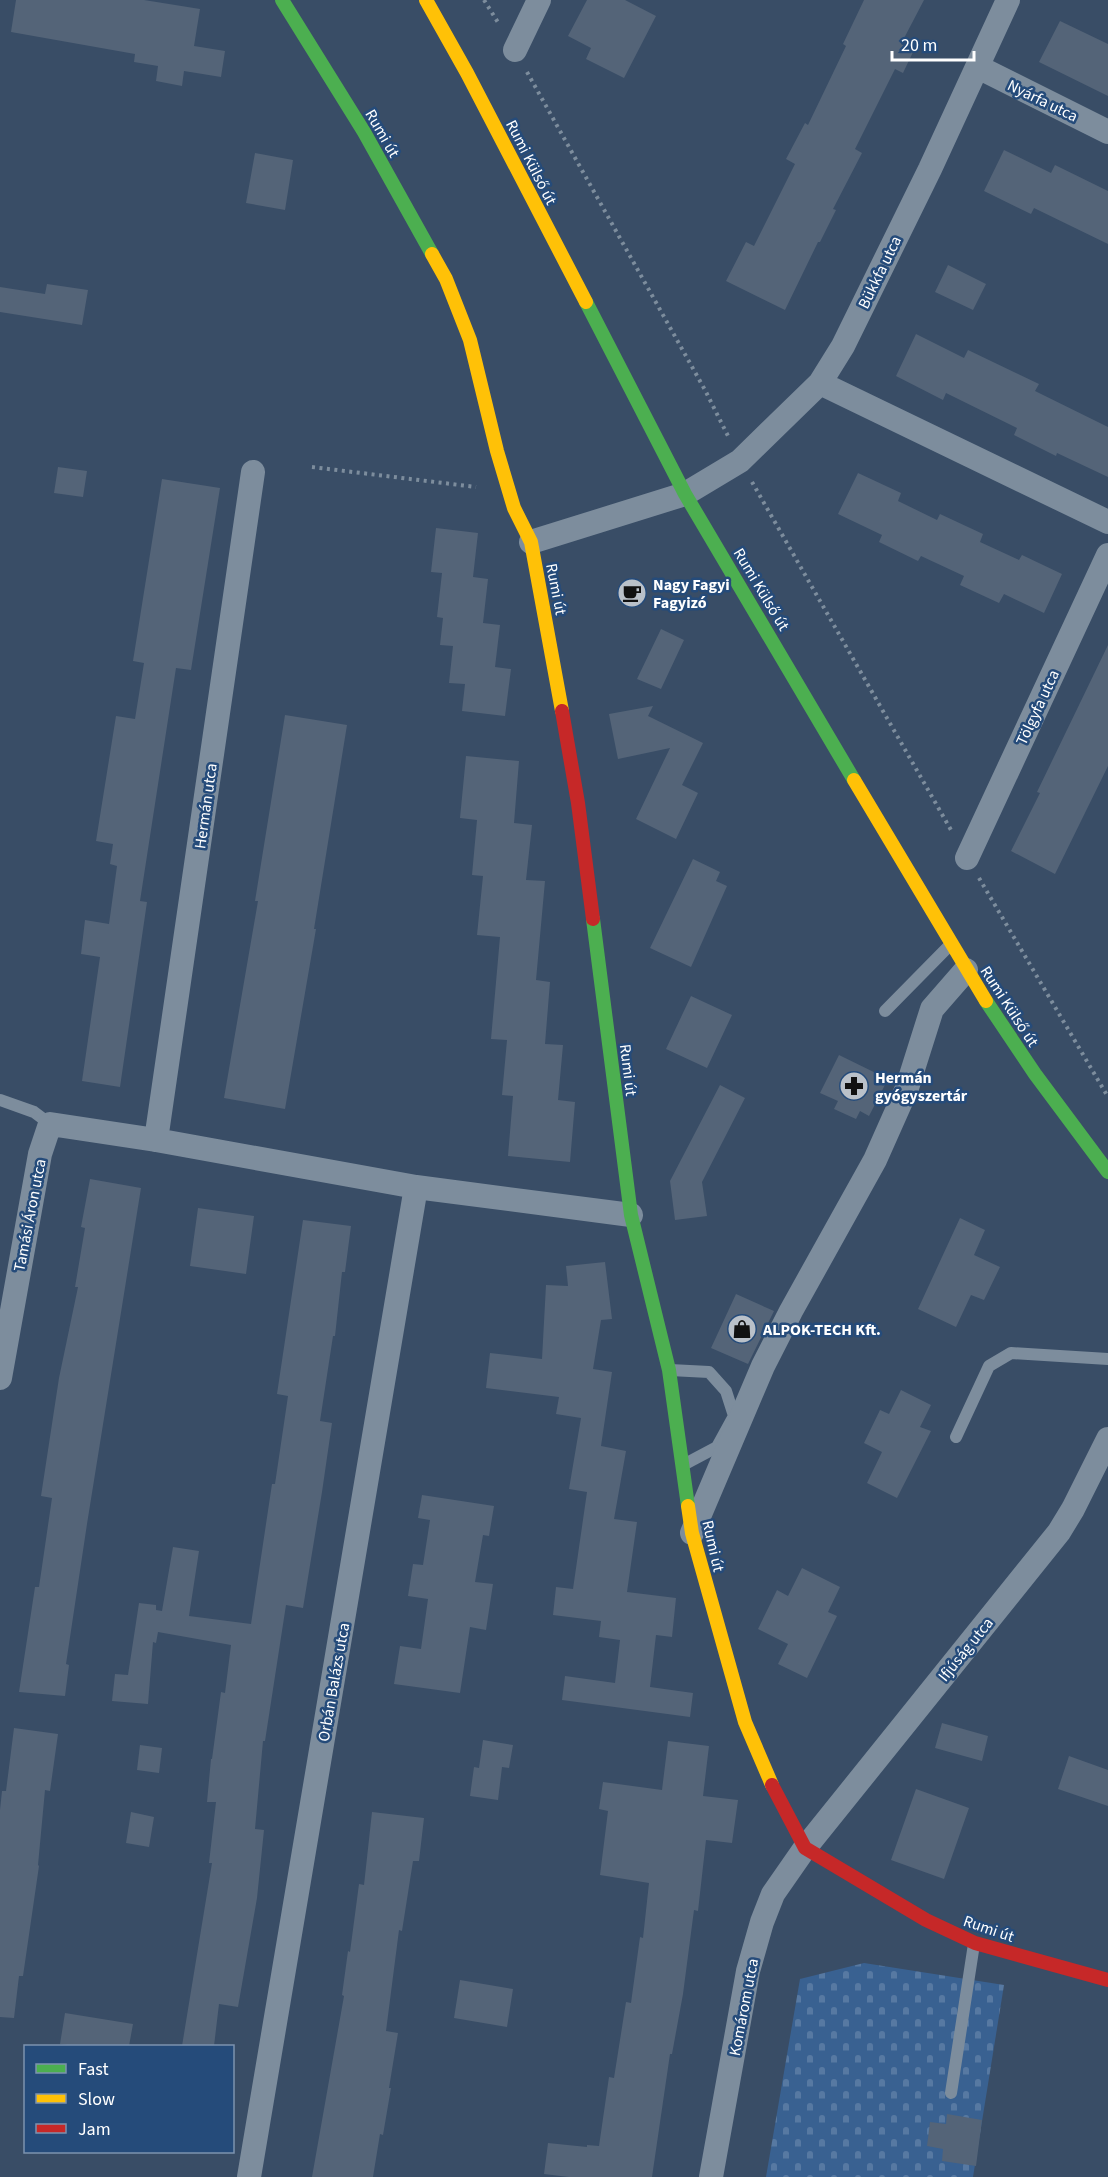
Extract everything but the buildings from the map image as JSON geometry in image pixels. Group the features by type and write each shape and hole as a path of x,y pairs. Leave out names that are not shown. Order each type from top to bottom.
{"street":[{"name":"Rumi út","path":"282,0 364,132 446,279 470,340 497,451 514,508 531,542 578,803 631,1215 669,1370 692,1533 745,1722 768,1777 805,1848 926,1920 975,1943 1108,1980"},
{"name":"Rumi Külső út","path":"426,0 472,83 685,494 966,970 1035,1074 1108,1172"},
{"path":"515,50 539,0"},
{"name":"Bükkfa utca","path":"531,542 685,494 740,461 820,383 843,346 1008,0"},
{"name":"Nyárfa utca","path":"978,67 1108,132"},
{"path":"820,383 1108,522"},
{"name":"Hermán utca","path":"156,1140 253,472"},
{"name":"Tölgyfa utca","path":"967,858 1108,555"},
{"path":"692,1533 763,1366 875,1160 907,1088 932,1009 966,970"},
{"path":"50,1124 156,1140 416,1187 631,1215"},
{"name":"Tamási Áron utca","path":"0,1378 40,1154 50,1124"},
{"name":"Orbán Balázs utca","path":"249,2177 416,1187"},
{"name":"Ifjúság utca","path":"805,1848 1059,1532 1108,1439"},
{"name":"Komárom utca","path":"711,2177 748,1971 762,1922 773,1894 805,1848"}],"lane":[{"path":"885,1011 951,944"},
{"path":"0,1100 34,1112 50,1124"},
{"path":"956,1437 989,1366 1011,1353 1108,1359"},
{"path":"669,1370 709,1372 726,1391 734,1416 717,1447 681,1466"},
{"path":"951,2092 975,1943"}],"path":[{"path":"484,0 515,50 705,390 740,461 967,858 1108,1097"},
{"path":"312,467 480,487"}],"green space":[{"path":"864,1963 1004,1985 973,2177 766,2177 800,1979"}],"traffic: fast":[{"path":"282,0 364,132 432,254"},
{"path":"586,302 685,494 854,780"},
{"path":"593,919 631,1215 669,1370 688,1506"},
{"path":"986,1001 1035,1074 1108,1172"}],"traffic: slow":[{"path":"426,0 467,73 586,302"},
{"path":"432,254 446,279 470,340 497,451 514,508 531,542 562,711"},
{"path":"854,780 986,1001"},
{"path":"688,1506 692,1533 745,1722 772,1785"}],"traffic: jam":[{"path":"562,711 578,803 593,919"},
{"path":"772,1785 805,1848 926,1920 975,1943 1108,1980"}],"place":[{"name":"Nagy Fagyi Fagyizó","path":"632,593"},
{"name":"Hermán gyógyszertár","path":"854,1086"},
{"name":"ALPOK-TECH Kft.","path":"742,1329"}]}
